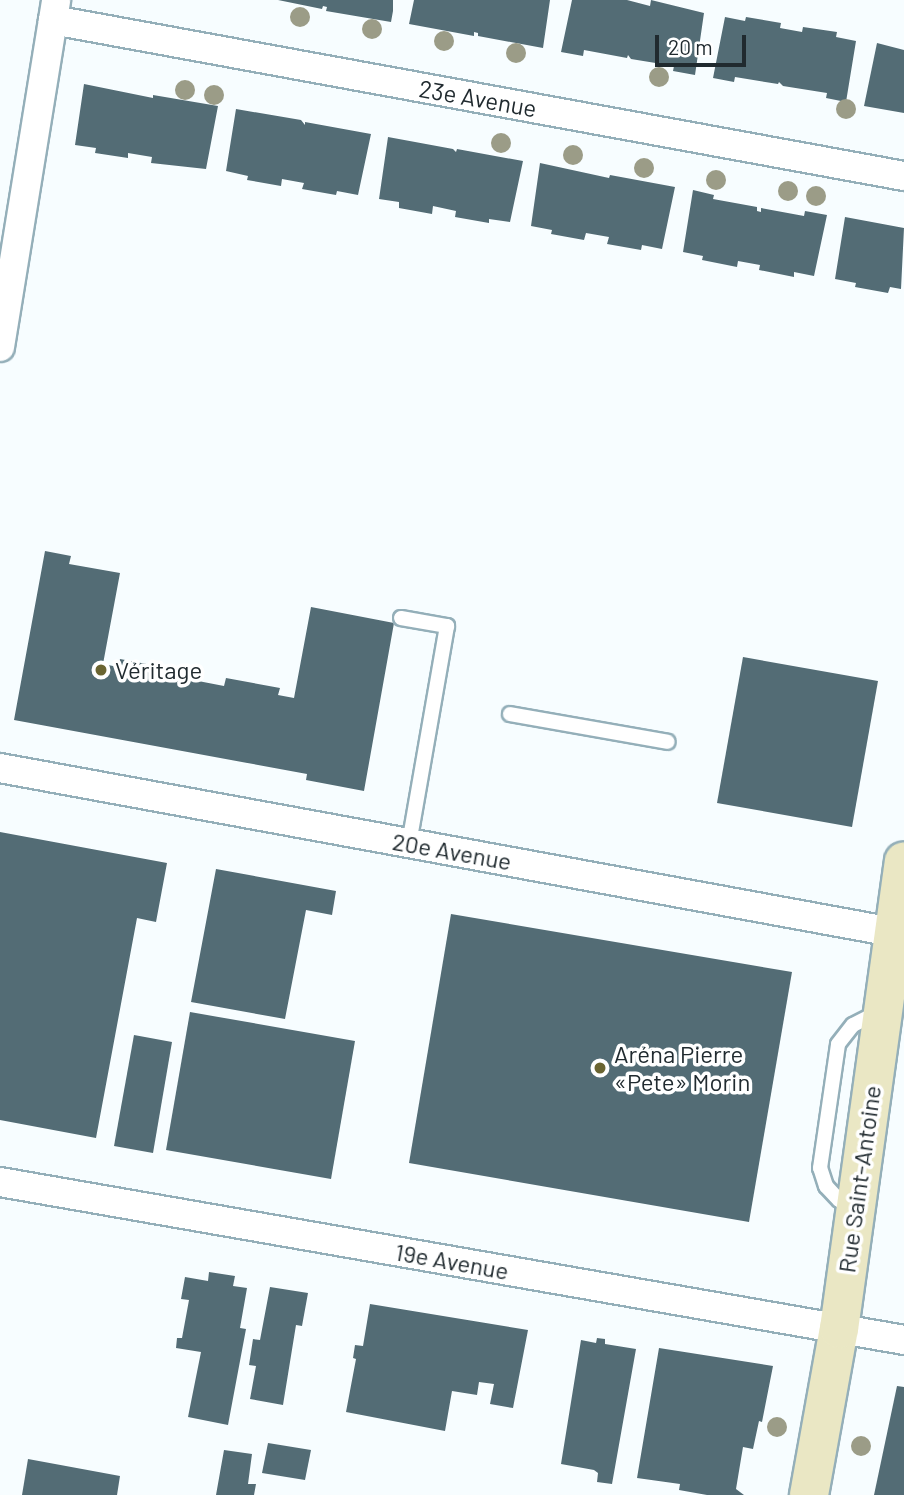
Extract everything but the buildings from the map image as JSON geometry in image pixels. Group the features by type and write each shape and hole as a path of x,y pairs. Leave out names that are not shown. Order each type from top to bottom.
{"street":[{"name":"23e Avenue","path":"55,10 904,176"},
{"path":"0,346 55,10"},
{"name":"20e Avenue","path":"0,768 898,933"},
{"name":"Rue Saint-Antoine","path":"809,1495 839,1329 881,1011 898,933 904,862"},
{"name":"19e Avenue","path":"0,1182 904,1340"}],"lane":[{"path":"401,618 447,626 409,843"},
{"path":"510,713 668,742"}],"place":[{"name":"Véritage","path":"101,670"},
{"name":"Aréna Pierre «Pete» Morin","path":"600,1068"}]}
